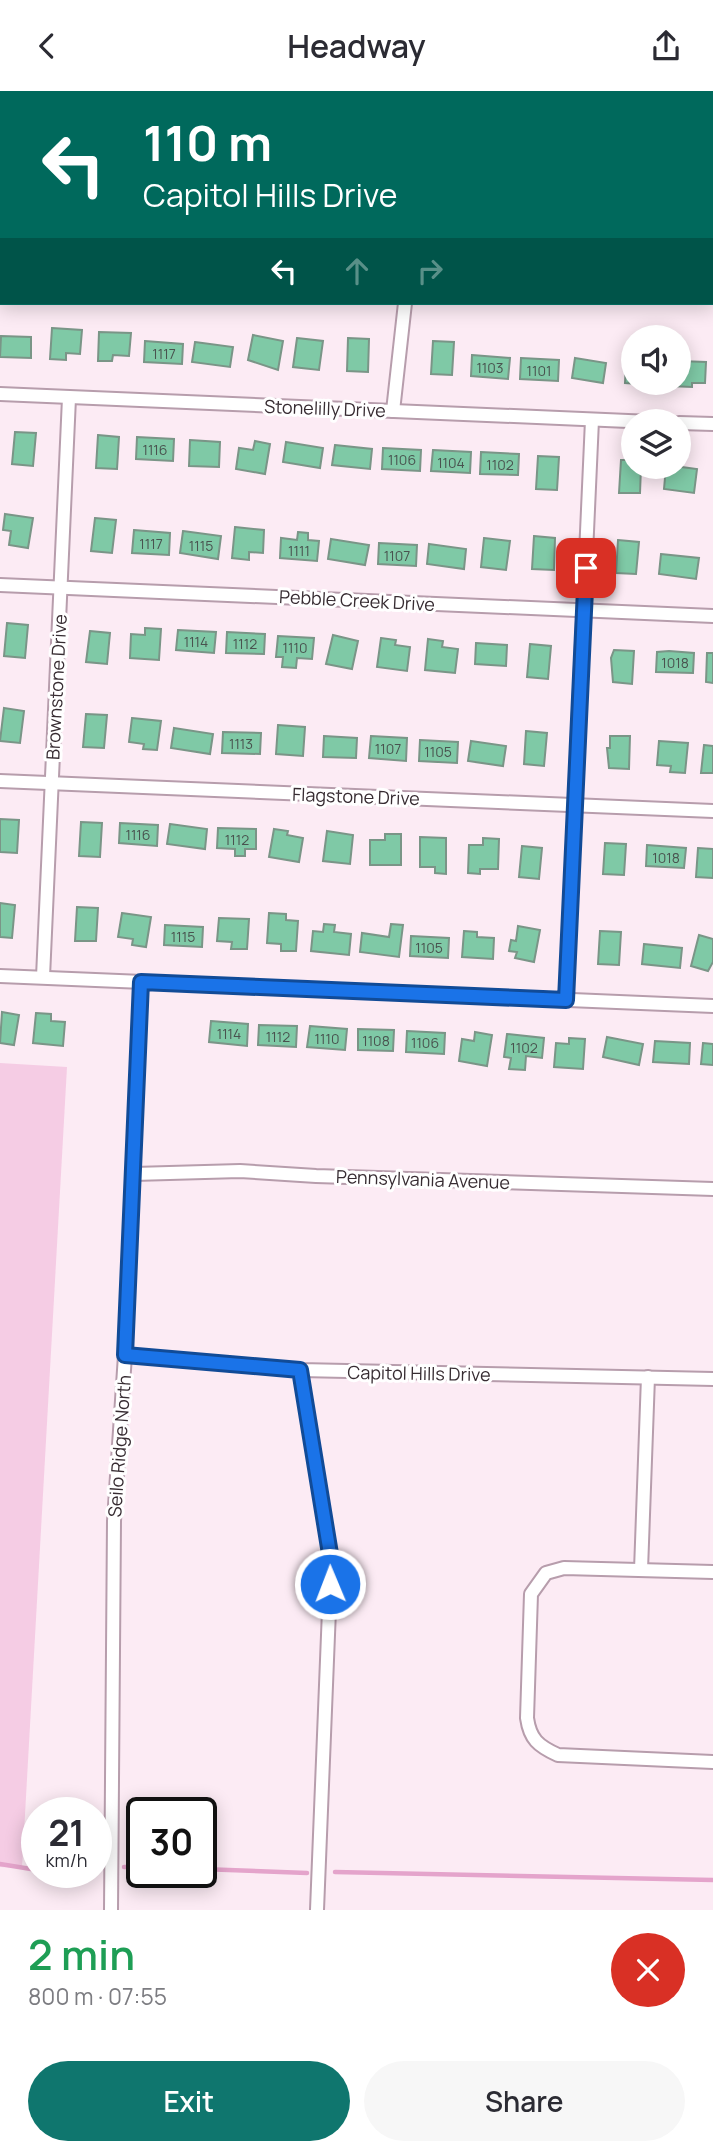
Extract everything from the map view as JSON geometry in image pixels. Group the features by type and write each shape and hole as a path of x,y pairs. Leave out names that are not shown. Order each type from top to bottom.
{"street":[{"path":"393,411 405,305"},
{"name":"Stonelilly Drive","path":"0,394 621,421"},
{"name":"Brownstone Drive","path":"43,977 69,398"},
{"path":"566,1000 592,420"},
{"path":"691,423 713,424"},
{"name":"Pebble Creek Drive","path":"0,585 713,616"},
{"name":"Flagstone Drive","path":"0,781 713,811"},
{"path":"0,975 713,1006"},
{"name":"Seilo Ridge North","path":"111,1910 114,1521 125,1355 141,982"},
{"name":"Pennsylvania Avenue","path":"134,1174 290,1173 713,1189"},
{"name":"Capitol Hills Drive","path":"125,1355 300,1370 713,1379"},
{"path":"300,1370 331,1560 317,1910"},
{"path":"641,1570 648,1377"},
{"path":"713,1572 564,1569 547,1573 535,1585 531,1594 527,1718 530,1737 543,1749 558,1755 713,1762"}],"shaded area":[{"path":"0,1063 67,1067 26,1797 21,1797 21,1868 0,1867"}],"building":[{"path":"52,328 82,330 80,354 66,353 66,360 50,359"},
{"path":"99,332 131,333 129,356 113,355 112,361 98,361"},
{"path":"253,335 283,341 278,370 248,360"},
{"path":"1,336 31,337 31,358 0,357"},
{"path":"297,338 323,341 319,370 293,367"},
{"path":"348,338 369,339 368,372 347,371"},
{"path":"145,341 183,344 182,364 144,362"},
{"path":"433,341 454,342 452,375 431,374"},
{"path":"195,342 233,347 230,367 192,362"},
{"path":"472,355 510,358 508,379 471,376"},
{"path":"521,358 559,360 558,381 520,379"},
{"path":"575,358 606,363 603,383 572,378"},
{"path":"691,361 706,362 705,383 692,383 692,387"},
{"path":"15,432 36,433 33,466 12,464"},
{"path":"98,435 119,437 117,469 96,468"},
{"path":"137,437 174,439 173,461 136,459"},
{"path":"190,440 220,442 219,467 189,466"},
{"path":"255,441 270,444 265,474 236,469 239,448 253,450"},
{"path":"286,442 323,448 320,468 283,462"},
{"path":"335,445 372,449 370,469 332,465"},
{"path":"383,448 421,450 420,471 382,469"},
{"path":"433,450 471,452 470,473 431,471"},
{"path":"481,452 519,454 518,475 480,474"},
{"path":"538,456 559,457 557,490 536,489"},
{"path":"621,460 621,479 641,479 640,493 619,493"},
{"path":"691,468 697,469 694,493 664,489 665,479 691,479"},
{"path":"5,514 33,518 28,548 9,545 11,531 3,530"},
{"path":"95,518 116,520 112,553 91,551"},
{"path":"235,527 264,530 263,553 249,552 249,560 232,558"},
{"path":"134,530 170,533 169,555 132,553"},
{"path":"183,531 221,536 218,559 180,553"},
{"path":"298,532 308,533 308,540 319,541 317,561 280,558 281,538 297,540"},
{"path":"534,536 555,538 554,570 532,569"},
{"path":"484,538 510,541 506,570 481,567"},
{"path":"331,539 369,545 365,565 328,559"},
{"path":"618,540 639,542 636,574 616,573"},
{"path":"379,543 417,545 416,566 378,564"},
{"path":"429,544 466,549 464,569 427,564"},
{"path":"661,554 699,558 696,579 659,574"},
{"path":"7,623 28,625 25,658 4,656"},
{"path":"145,628 161,629 159,660 130,658 131,634 145,635"},
{"path":"178,630 216,632 214,653 176,650"},
{"path":"90,631 110,633 107,664 86,662"},
{"path":"227,632 265,634 264,654 226,653"},
{"path":"333,635 358,641 352,669 326,664"},
{"path":"278,636 314,638 312,659 297,658 296,668 282,667 283,657 276,657"},
{"path":"381,638 396,640 395,645 410,647 407,671 377,667"},
{"path":"428,639 443,641 442,647 458,649 455,673 425,670"},
{"path":"476,643 507,645 506,666 475,664"},
{"path":"530,644 551,646 548,679 527,677"},
{"path":"614,650 634,651 632,684 613,682 611,658"},
{"path":"657,652 694,653 693,673 656,672"},
{"path":"707,653 713,653 713,683 706,682"},
{"path":"4,708 24,711 20,743 0,741"},
{"path":"86,714 107,715 104,748 83,747"},
{"path":"132,718 161,721 157,750 143,749 144,744 129,742"},
{"path":"278,725 305,727 303,756 276,754"},
{"path":"174,728 213,734 210,754 171,748"},
{"path":"526,731 547,733 544,766 524,764"},
{"path":"223,732 261,733 260,754 222,753"},
{"path":"324,736 357,738 356,758 323,757"},
{"path":"371,736 407,738 406,761 369,758"},
{"path":"610,736 630,736 629,769 609,768 607,748 610,748"},
{"path":"420,740 458,742 457,763 419,761"},
{"path":"471,741 506,746 503,766 468,761"},
{"path":"659,741 688,743 685,773 670,772 671,766 657,765"},
{"path":"704,745 713,746 713,773 701,773"},
{"path":"0,819 19,820 17,853 0,852"},
{"path":"81,822 102,823 100,857 79,856"},
{"path":"120,823 158,825 157,846 119,843"},
{"path":"170,824 207,829 205,849 167,844"},
{"path":"218,828 256,829 256,849 245,849 245,856 235,856 235,849 217,848"},
{"path":"274,829 288,831 287,835 303,838 299,862 269,857"},
{"path":"327,831 353,835 350,864 323,861"},
{"path":"385,834 401,834 401,865 370,865 370,840 385,840"},
{"path":"420,837 446,838 446,874 435,873 435,867 420,867"},
{"path":"483,838 499,839 498,869 480,869 480,874 468,873 469,845 483,845"},
{"path":"605,843 626,844 624,875 603,874"},
{"path":"647,845 686,848 684,868 646,866"},
{"path":"522,846 542,848 539,879 519,877"},
{"path":"698,848 713,849 713,878 696,877"},
{"path":"0,903 15,905 12,938 0,937"},
{"path":"77,907 98,908 96,941 75,941"},
{"path":"122,913 151,917 146,947 132,945 133,939 118,937"},
{"path":"269,913 286,914 286,920 298,921 296,951 281,951 281,944 267,943"},
{"path":"219,918 249,919 247,949 231,949 232,942 217,941"},
{"path":"324,924 335,925 334,932 351,934 349,955 311,951 313,931 323,932"},
{"path":"391,924 403,925 399,957 360,952 362,933 389,937"},
{"path":"165,925 203,927 202,947 164,945"},
{"path":"518,926 540,930 534,962 515,958 517,952 509,951 511,940 516,941"},
{"path":"464,931 477,932 477,937 494,938 493,959 462,957"},
{"path":"600,931 621,932 619,965 598,964"},
{"path":"699,935 713,939 713,962 708,971 691,966"},
{"path":"411,936 449,938 448,958 410,956"},
{"path":"644,944 682,948 680,968 642,964"},
{"path":"2,1012 19,1015 14,1045 0,1043"},
{"path":"36,1013 51,1014 51,1021 65,1022 63,1046 33,1043"},
{"path":"211,1021 248,1024 247,1046 209,1042"},
{"path":"259,1025 297,1026 296,1047 258,1045"},
{"path":"310,1026 347,1029 345,1050 307,1047"},
{"path":"358,1029 394,1030 393,1051 358,1050"},
{"path":"407,1031 445,1033 444,1054 406,1052"},
{"path":"475,1032 492,1035 487,1066 459,1061 462,1039 474,1041"},
{"path":"507,1034 544,1038 542,1058 526,1056 525,1070 509,1069 511,1058 504,1057"},
{"path":"607,1037 643,1044 639,1065 603,1057"},
{"path":"569,1038 585,1039 583,1069 554,1067 556,1043 569,1044"},
{"path":"655,1041 690,1043 689,1064 653,1062"},
{"path":"703,1043 713,1044 713,1065 701,1064"}],"waterway":[{"path":"0,1864 21,1867"},
{"path":"217,1870 307,1873"},
{"path":"335,1872 713,1880"}],"route":[{"path":"330,1584 331,1560 300,1370 125,1355 141,982 566,1000 586,568"}]}
